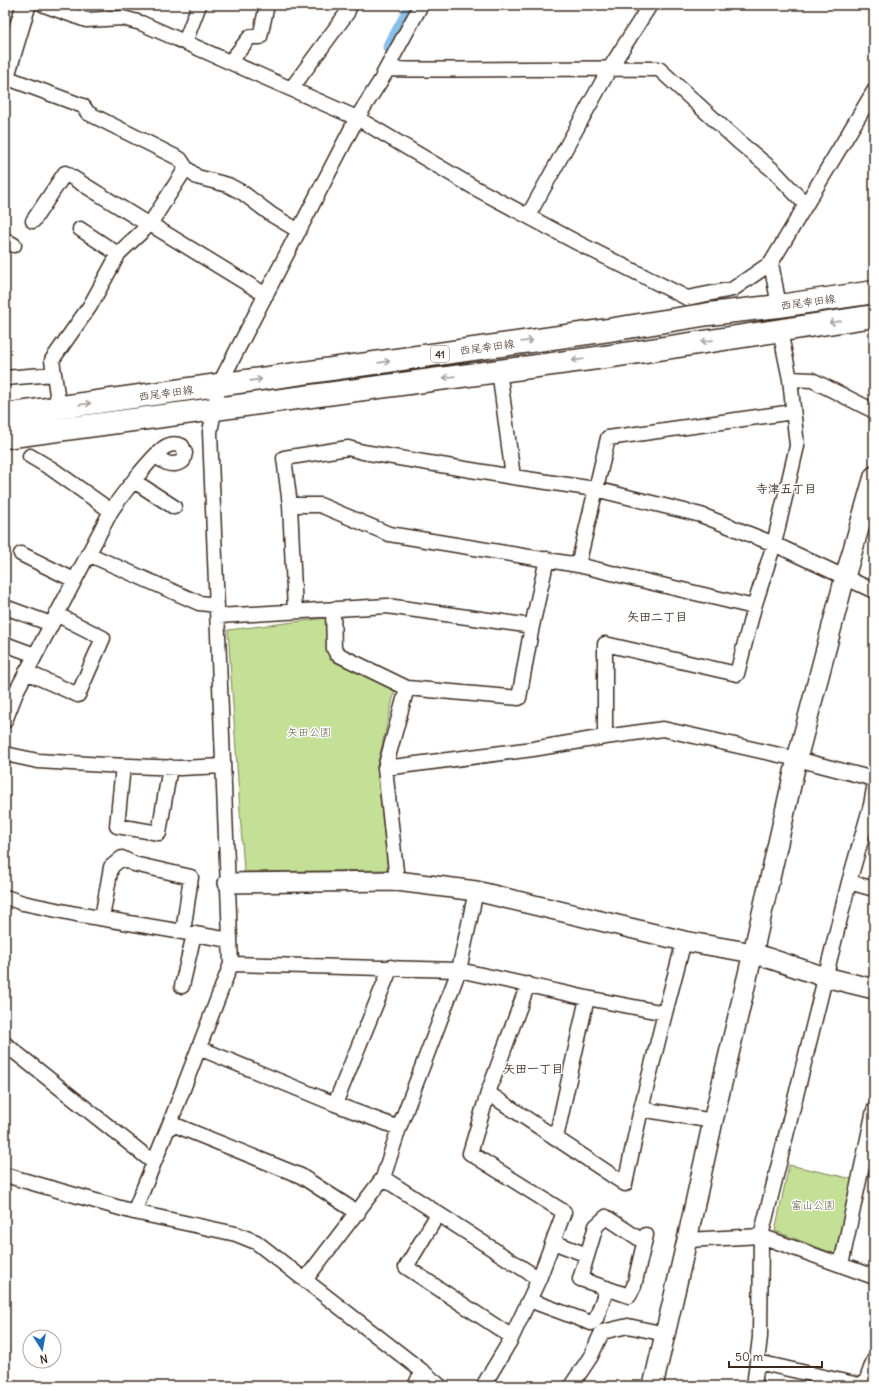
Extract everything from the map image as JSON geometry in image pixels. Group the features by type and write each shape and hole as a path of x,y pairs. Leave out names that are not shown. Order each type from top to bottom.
{"main road":[{"name":"西尾幸田線","path":"5,415 609,330 709,314 779,306 874,292"},
{"name":"西尾幸田線","path":"5,437 612,356 874,316"}],"street":[{"path":"26,5 5,76 83,106 88,112 180,159 186,168 197,178 228,185 243,193 272,215 299,231"},
{"path":"44,5 86,20 123,18 141,23 357,118 475,188 576,242 687,298 733,289 771,263 874,92"},
{"path":"185,42 199,5"},
{"path":"230,62 250,36 260,37 267,5"},
{"path":"291,89 347,13 350,5"},
{"path":"377,86 421,5"},
{"path":"528,216 610,68 650,5"},
{"path":"134,1212 231,964 210,432 218,385 357,118 388,69 659,69 774,172 806,205"},
{"path":"60,408 52,360 90,306 118,254 150,225 186,168"},
{"path":"33,221 65,173 266,295"},
{"path":"80,229 118,254"},
{"path":"771,263 779,306"},
{"path":"605,737 605,644 737,674 754,607 774,544 797,446 790,379 780,331"},
{"path":"499,370 513,477"},
{"path":"5,378 54,374"},
{"path":"790,379 812,380 874,411"},
{"path":"578,566 608,438 793,412"},
{"path":"295,611 290,505 284,458 348,448 363,452 513,477 595,489 701,515 774,544 874,591"},
{"path":"5,721 26,672 111,511 156,455"},
{"path":"30,456 52,469 111,511"},
{"path":"653,1386 687,1240 712,1121 753,953 797,759 845,577 874,476"},
{"path":"134,481 174,507"},
{"path":"290,505 320,505 389,534 547,559 754,607"},
{"path":"21,554 74,580"},
{"path":"88,554 218,611 295,611 387,606 532,626"},
{"path":"333,609 334,649 337,654 407,688 519,698 532,626 547,559"},
{"path":"5,607 54,619 103,638 78,695 26,672"},
{"path":"5,644 35,655"},
{"path":"397,881 385,768 407,688"},
{"path":"385,768 533,749 663,729 874,778"},
{"path":"5,754 38,761 124,766 223,766"},
{"path":"124,766 117,826 159,833 170,767"},
{"path":"754,1386 760,1337 762,1236 848,882 872,805 874,788"},
{"path":"102,918 110,867 122,858 134,864 191,877 188,933 182,986"},
{"path":"228,883 397,881 476,891 684,940 753,953 825,977 874,989"},
{"path":"848,882 874,889"},
{"path":"305,1280 358,1213 383,1178 399,1128 459,970 476,891"},
{"path":"5,897 23,903 230,940"},
{"path":"488,1093 626,1184 641,1108 684,940"},
{"path":"231,964 391,967 459,970 587,998 665,1013"},
{"path":"335,1104 391,967"},
{"path":"483,1386 512,1337 539,1279 564,1212 470,1153 488,1093 528,984"},
{"path":"556,1138 587,998"},
{"path":"5,1044 153,1162"},
{"path":"199,1048 335,1104 399,1128"},
{"path":"641,1108 712,1121"},
{"path":"842,1265 874,1110"},
{"path":"170,1123 301,1176 358,1213"},
{"path":"5,1175 134,1212 236,1234 256,1242 440,1386"},
{"path":"383,1178 539,1279"},
{"path":"438,1214 406,1267 512,1337"},
{"path":"606,1217 645,1238 634,1286 629,1296 580,1279 587,1255 596,1226 606,1217"},
{"path":"687,1240 762,1236 874,1276"},
{"path":"553,1242 587,1255"},
{"path":"529,1300 591,1323 596,1319 607,1288"},
{"path":"571,1386 591,1356 602,1332 628,1326 665,1334"},
{"path":"758,1362 859,1385 866,1382 874,1360"},
{"path":"415,1386 422,1371"}],"green space":[{"name":"矢田公園","path":"327,618 329,659 395,690 377,767 388,870 244,872 228,630"},
{"name":"富山公園","path":"789,1165 853,1179 835,1254 775,1231"}],"waterway":[{"path":"389,47 412,5"}],"district":[{"name":"寺津五丁目","path":"786,489"},
{"name":"矢田二丁目","path":"657,617"},
{"name":"矢田一丁目","path":"533,1069"}]}
